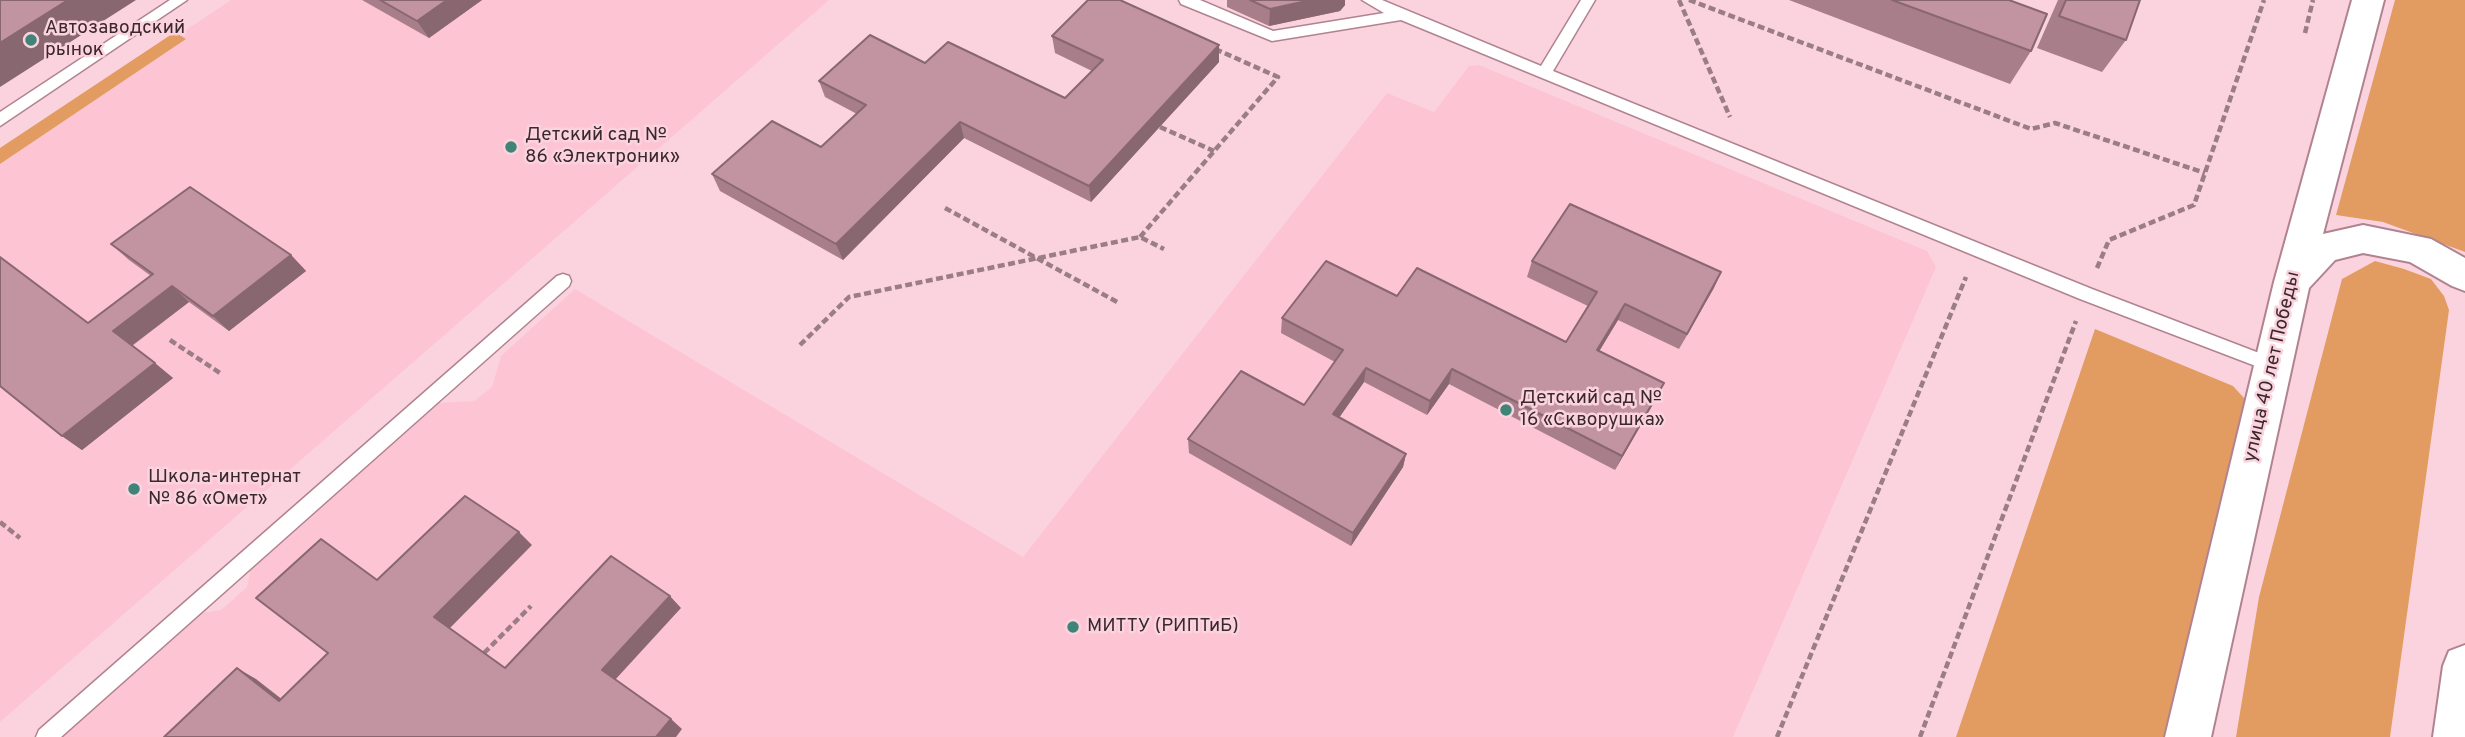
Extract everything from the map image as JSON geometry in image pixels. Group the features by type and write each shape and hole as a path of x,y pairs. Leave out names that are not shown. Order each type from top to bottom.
{"street":[{"name":"улица 40 лет Победы","path":"2188,737 2292,282 2368,0"},
{"path":"2292,282 2324,248 2363,239 2418,249 2465,276"},
{"path":"2456,737 2465,666"}],"lane":[{"path":"0,120 180,0"},
{"path":"1186,0 1272,36 1402,15"},
{"path":"1369,0 1977,250 2274,366"},
{"path":"1544,73 1588,0"},
{"path":"46,737 563,281"}],"path":[{"path":"1679,0 1747,156"},
{"path":"1689,0 2031,129 2055,123 2205,173"},
{"path":"1920,737 2086,294 2109,240 2194,205 2264,0"},
{"path":"2305,33 2313,0"},
{"path":"800,345 849,297 1140,237 1278,76 1204,44"},
{"path":"1160,127 1214,151"},
{"path":"945,208 1119,303"},
{"path":"1140,237 1164,249"},
{"path":"1777,737 1977,250"},
{"path":"170,340 220,373"},
{"path":"0,522 20,538"},
{"path":"484,653 531,606"}],"shaded area":[{"name":"Школа-интернат № 86 «Омет»","path":"231,0 829,0 0,722 0,164 186,39 180,34"},
{"path":"2395,0 2465,0 2465,252 2383,222 2336,215"},
{"path":"175,32 186,39 0,164 0,148"},
{"path":"1479,65 1927,251 1936,267 1733,737 61,737 201,613 221,610 247,587 251,568 438,403 474,401 492,387 501,356 575,289 1023,557 1387,93 1434,112 1469,66"},
{"path":"2375,261 2431,279 2444,296 2449,310 2390,737 2236,737 2259,597 2342,279"},
{"path":"2095,329 2233,386 2244,398 2248,410 2168,737 1956,737"}],"building":[{"path":"0,0 68,0 0,43"},
{"path":"380,0 447,0 417,21"},
{"path":"1088,0 1120,0 1219,45 1089,186 960,122 836,244 712,174 772,121 821,147 866,105 819,81 870,35 925,63 948,42 1065,98 1103,60 1052,36"},
{"path":"1250,0 1311,0 1270,9"},
{"path":"1892,0 2009,0 2047,14 2031,51"},
{"path":"2066,0 2140,0 2126,40 2059,16"},
{"path":"190,187 291,255 213,316 172,286 113,331 155,363 62,436 0,386 0,257 88,323 153,274 111,244"},
{"path":"1570,204 1721,272 1687,334 1625,304 1597,350 1664,383 1622,456 1452,369 1430,401 1366,368 1333,414 1406,454 1353,533 1188,439 1241,371 1304,405 1343,350 1282,318 1326,261 1397,296 1417,268 1566,342 1597,292 1532,261"},
{"path":"465,496 519,532 434,617 505,668 611,556 670,596 602,670 671,719 656,737 164,737 237,668 279,701 328,653 256,598 321,539 377,580"}],"place":[{"name":"Автозаводский рынок","path":"31,40"},
{"name":"Детский сад № 86 «Электроник»","path":"511,147"},
{"name":"Детский сад № 16 «Скворушка»","path":"1506,410"},
{"name":"Школа-интернат № 86 «Омет»","path":"134,489"},
{"name":"МИТТУ (РИПТиБ)","path":"1073,627"}]}
